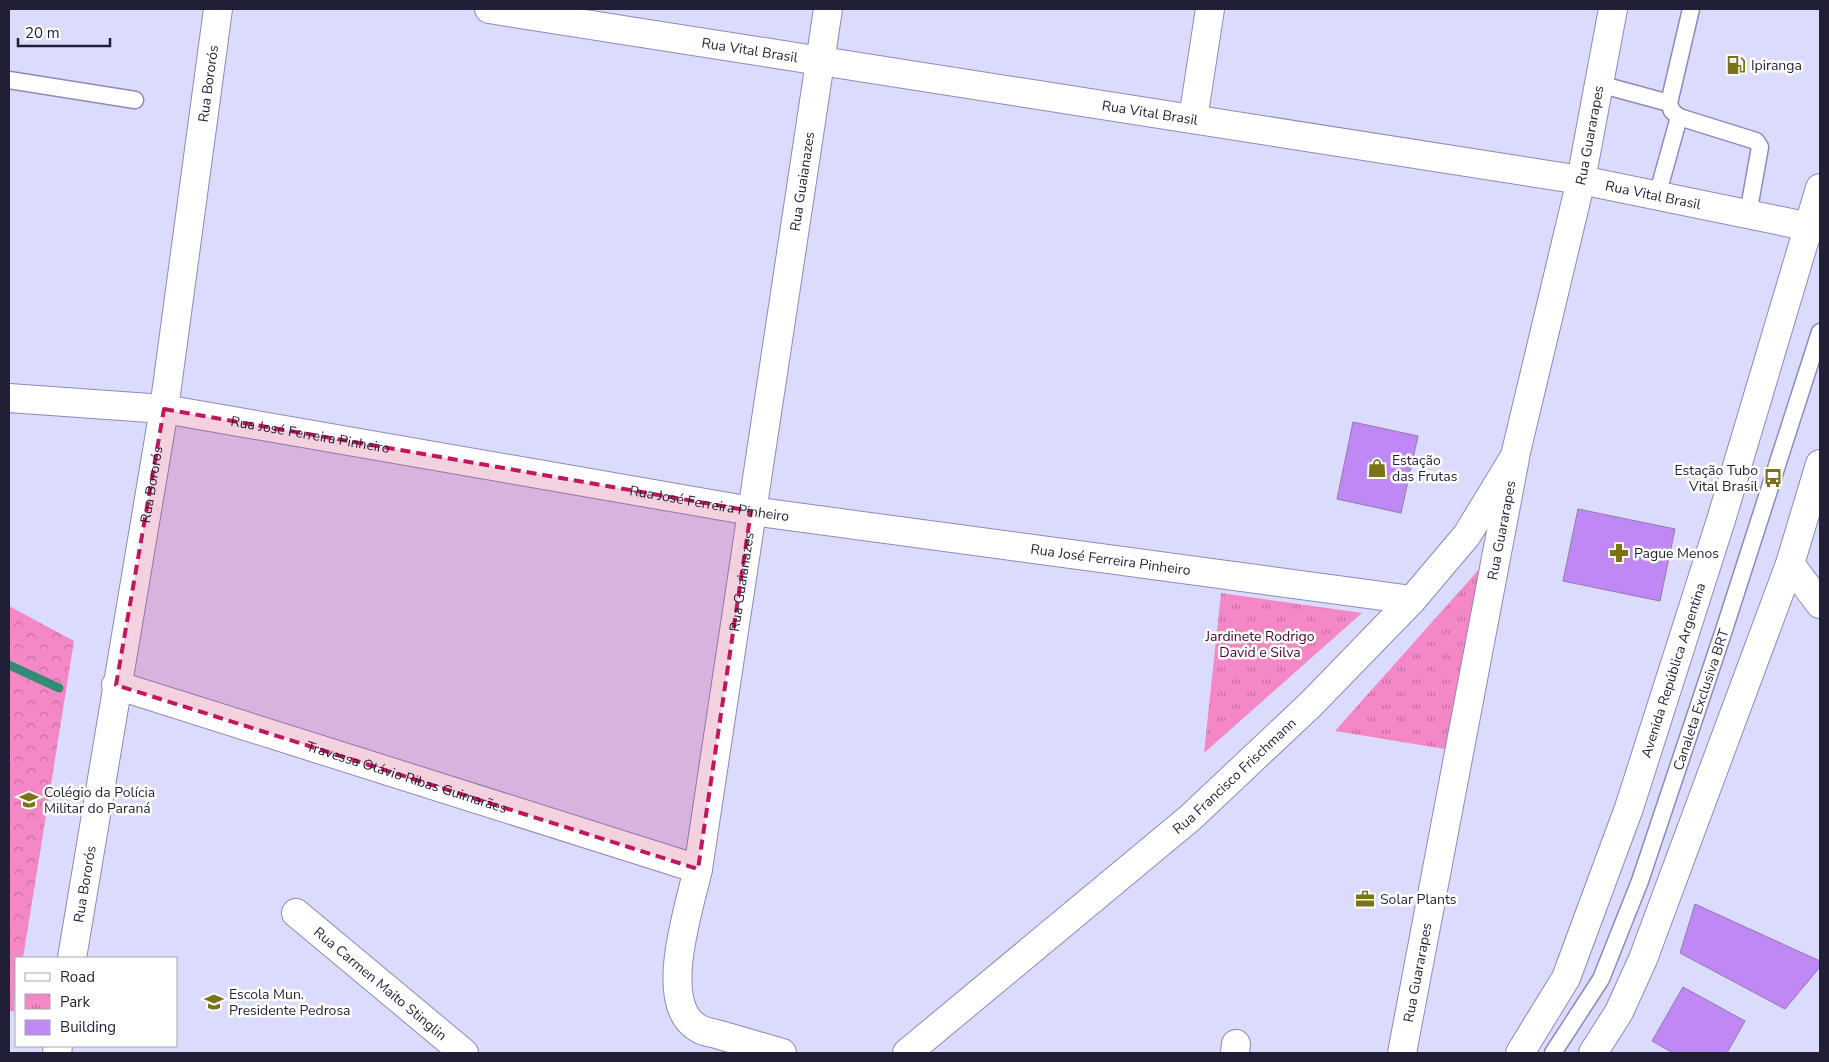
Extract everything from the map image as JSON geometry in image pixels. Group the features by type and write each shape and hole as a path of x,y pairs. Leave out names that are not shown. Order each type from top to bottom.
{"street":[{"name":"Rua Bororós","path":"72,957 116,684 164,409 218,9"},
{"name":"Rua Vital Brasil","path":"489,9 1581,180 1814,228"},
{"name":"Rua Guaianazes","path":"782,1053 697,1028 686,1014 679,998 676,978 678,956 698,869 828,9"},
{"path":"1193,120 1210,9"},
{"name":"Rua Guararapes","path":"1402,1053 1515,456 1581,180 1613,9"},
{"name":"Avenida República Argentina","path":"1520,1053 1566,978 1629,808 1814,228 1820,188"},
{"name":"Rua José Ferreira Pinheiro","path":"9,398 164,409 752,511 1412,600"},
{"name":"Rua Francisco Frischmann","path":"907,1053 1190,818 1311,704 1412,600 1467,535 1515,456"},
{"path":"1592,1053 1619,1012 1643,958 1790,564 1820,464"},
{"path":"1790,564 1820,604"},
{"name":"Travessa Otávio Ribas Guimarães","path":"116,684 698,869"},
{"name":"Rua Carmen Maito Stinglin","path":"296,913 464,1053"}],"lane":[{"path":"1690,9 1669,103 1672,111 1679,117 1756,141 1760,147 1748,214"},
{"path":"9,80 134,100"},
{"path":"1599,84 1669,103"},
{"path":"1657,196 1679,117"},
{"name":"Canaleta Exclusiva BRT","path":"1553,1053 1601,979 1640,881 1724,630 1820,332"}],"highlighted area":[{"path":"164,409 751,511 698,869 116,685"}],"green space":[{"path":"1490,557 1445,749 1335,731"},
{"name":"Jardinete Rodrigo David e Silva","path":"1221,593 1362,613 1204,753"},
{"name":"Colégio da Polícia Militar do Paraná","path":"9,606 74,641 23,957 15,957 14,1012 9,1010"}],"building":[{"name":"Estação das Frutas","path":"1353,422 1418,436 1401,513 1337,499"},
{"name":"Pague Menos","path":"1578,509 1675,529 1660,601 1563,581"},
{"path":"1695,904 1820,961 1820,967 1785,1009 1680,953"},
{"path":"1683,987 1745,1021 1727,1053 1673,1053 1652,1041"}],"waterway":[{"path":"9,665 59,688"}],"place":[{"name":"Ipiranga","path":"1736,65"},
{"name":"Estação das Frutas","path":"1377,468"},
{"name":"Estação Tubo Vital Brasil","path":"1773,478"},
{"name":"Pague Menos","path":"1619,553"},
{"name":"Colégio da Polícia Militar do Paraná","path":"29,800"},
{"name":"Solar Plants","path":"1365,899"},
{"name":"Escola Mun. Presidente Pedrosa","path":"214,1002"}]}
